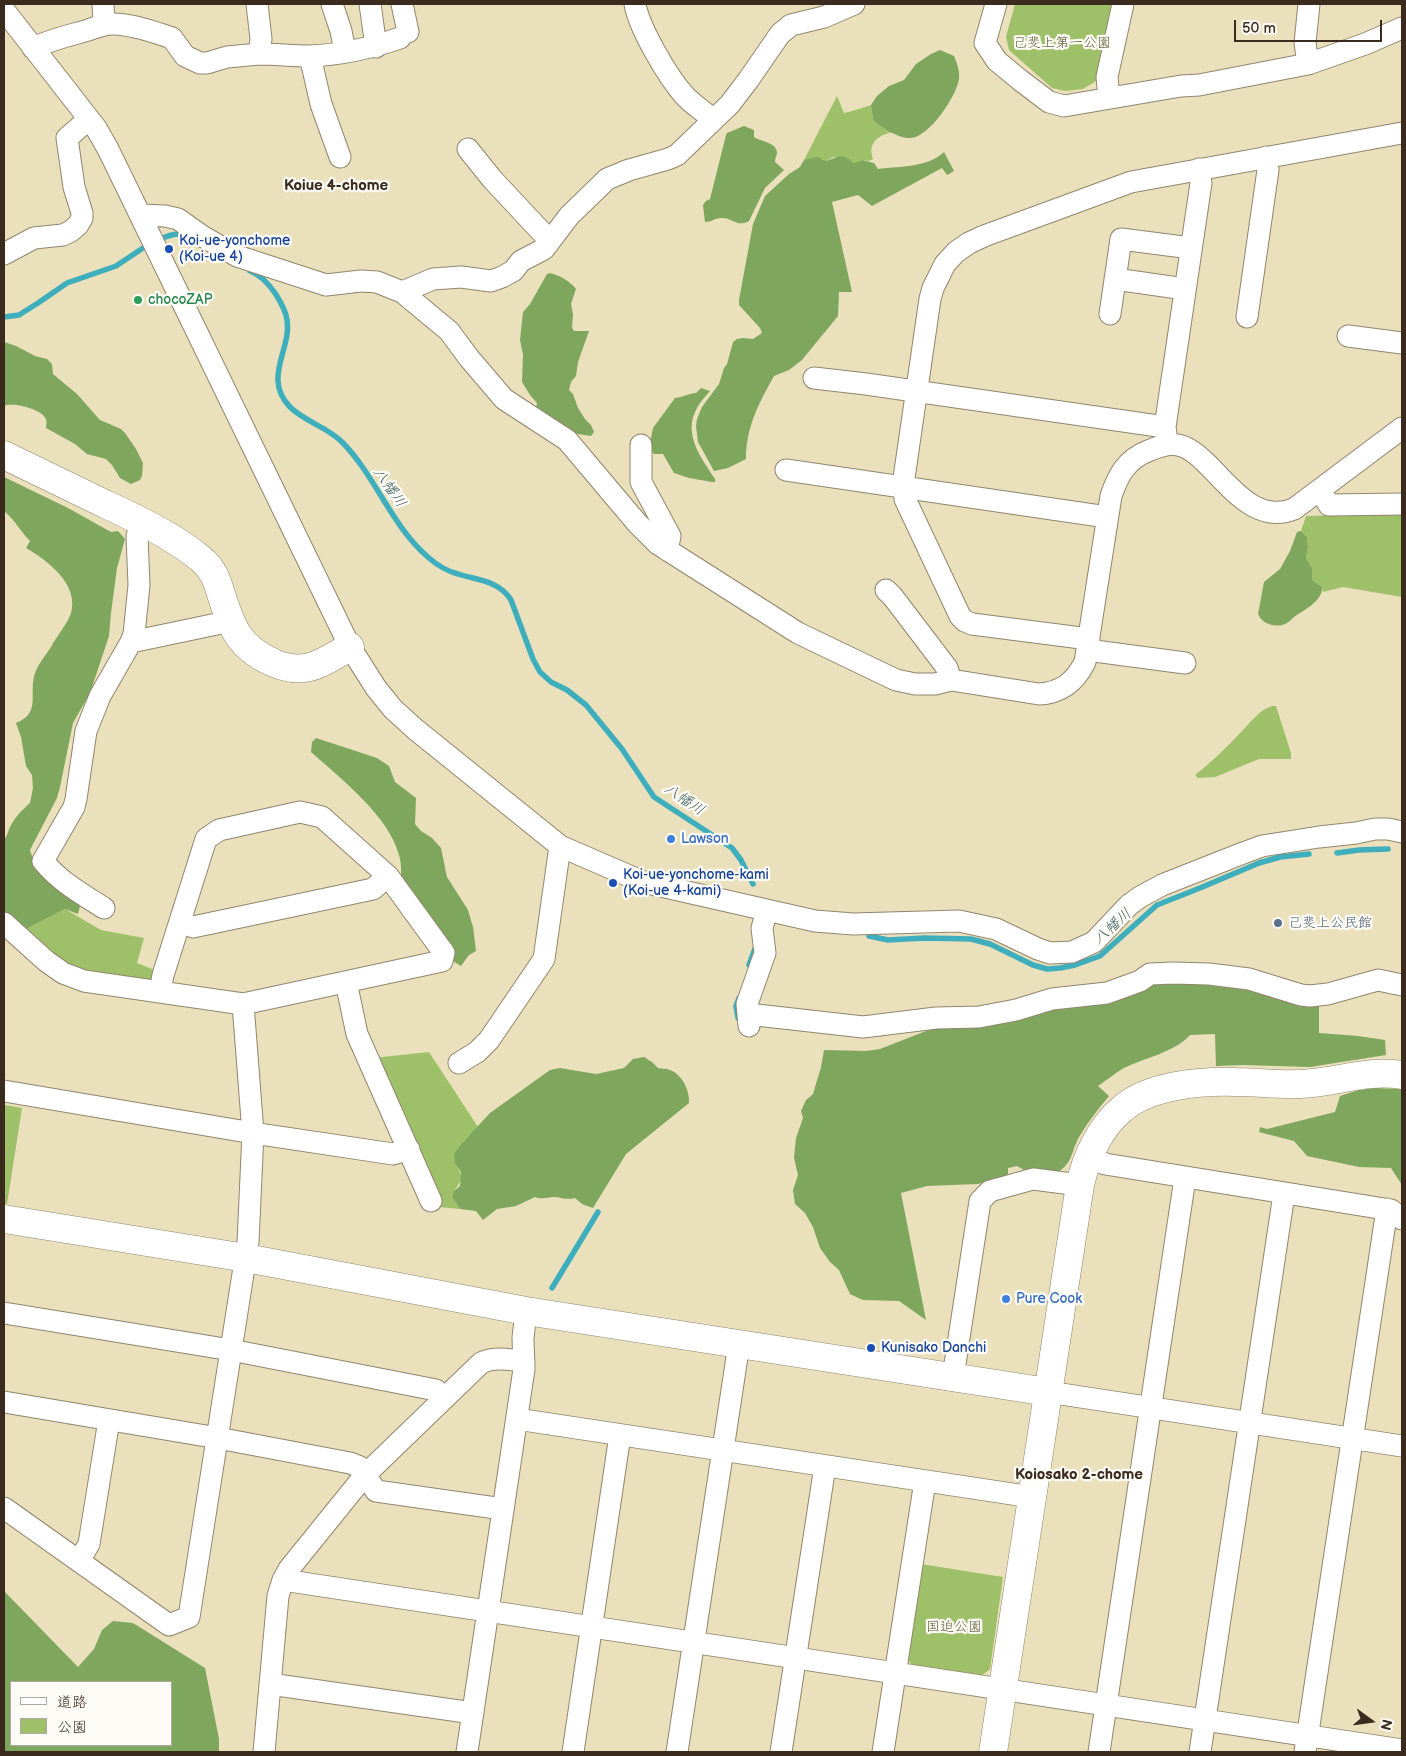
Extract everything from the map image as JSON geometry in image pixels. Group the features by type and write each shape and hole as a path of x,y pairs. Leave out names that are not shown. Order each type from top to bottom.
{"street":[{"path":"257,4 261,40 259,54"},
{"path":"332,4 341,31 345,52"},
{"path":"370,4 376,46"},
{"path":"33,48 103,14 124,25 172,38 185,56 200,63 207,63 227,57 259,54 310,56 345,52 376,46 404,35 402,4"},
{"path":"635,4 638,17 654,50 677,87 695,106 703,110 713,120"},
{"path":"402,292 432,279 461,278 491,281 502,278 513,271 521,261 544,249 569,216 607,179 677,155 730,104 780,34 791,25 824,17 854,4"},
{"path":"996,4 985,43 996,61 1049,102 1064,106 1181,86 1198,85 1308,64 1339,54 1402,28"},
{"path":"1110,98 1106,77 1123,4"},
{"path":"1308,64 1305,43 1309,4"},
{"path":"4,10 89,119 108,149 350,646 372,683 393,709 415,729 560,846 643,882 767,910 838,923 959,921 996,929 1050,953 1072,952 1085,948 1094,942 1129,905 1140,897 1162,885 1238,854 1262,846 1375,829 1402,832"},
{"path":"310,56 321,104 340,157"},
{"path":"4,254 34,238 63,234 71,231 78,225 82,218 82,212 74,187 67,138 89,119"},
{"path":"1185,663 972,624 960,616 905,499 904,478 933,288 940,271 956,252 984,236 1131,182 1402,133"},
{"path":"468,149 492,179 550,241"},
{"path":"1247,317 1268,170 1266,157"},
{"path":"141,215 165,216 178,219 202,236 237,256 326,285 361,281 377,282 402,292 448,331 504,399 567,440 652,539 798,632 896,680 915,684 935,684 951,680 1039,694 1052,693 1070,682 1080,673 1085,662 1107,517 1116,481 1123,468 1166,436 1201,183 1199,169"},
{"path":"1110,314 1121,239 1191,248"},
{"path":"1115,279 1185,289"},
{"path":"1348,336 1402,343"},
{"path":"814,378 917,392 1166,436 1176,444 1192,451 1250,504 1264,511 1287,512 1294,509 1402,428"},
{"path":"641,444 641,482 670,536 667,550"},
{"path":"4,455 142,521 188,549 207,564 216,580 237,634 249,649 274,663 290,669 307,669 350,646"},
{"path":"786,470 1107,517"},
{"path":"1320,490 1329,505 1402,504"},
{"path":"104,908 72,888 54,874 43,861 74,807 86,731 100,696 134,634 139,585 137,536 142,521"},
{"path":"886,590 947,668 951,680"},
{"path":"131,642 231,622"},
{"path":"4,923 46,961 63,973 84,981 160,992 243,1004 442,961 444,953 388,876 322,817 300,812 219,830 206,839 163,975 160,992"},
{"path":"459,1062 477,1052 490,1040 544,958 560,846"},
{"path":"180,922 193,927 373,888 388,876"},
{"path":"767,910 762,928 765,953 747,1004 748,1020 863,1027 936,1018 979,1017 1016,1010 1052,999 1107,993 1140,981 1150,974 1173,972 1250,979 1310,996 1328,994 1378,980 1402,984"},
{"path":"346,982 357,1034 431,1201"},
{"path":"4,1508 169,1625 189,1617 246,1258 253,1133 243,1004"},
{"path":"993,1752 1080,1185 1089,1156 1111,1120 1122,1108 1145,1095 1166,1089 1208,1082 1301,1084 1364,1074 1387,1073 1402,1075"},
{"path":"4,1091 253,1133 394,1154 409,1149"},
{"path":"1089,1156 1105,1164 1395,1214 1352,1437 1306,1744"},
{"path":"1099,1752 1185,1178"},
{"path":"953,1377 980,1201 990,1191 1033,1179 1080,1185"},
{"path":"1200,1752 1284,1194"},
{"path":"4,1219 246,1258 526,1311 1402,1446"},
{"path":"466,1752 517,1419 524,1361 522,1338 526,1311"},
{"path":"4,1313 231,1350 436,1390 445,1398"},
{"path":"677,1752 739,1344"},
{"path":"264,1752 278,1596 289,1569 366,1475 481,1363 499,1358 524,1361"},
{"path":"4,1402 218,1438 350,1463 360,1467 376,1491 503,1510"},
{"path":"517,1419 1032,1497"},
{"path":"79,1561 89,1544 109,1420"},
{"path":"572,1752 620,1435"},
{"path":"781,1752 825,1466"},
{"path":"883,1752 925,1481"},
{"path":"283,1580 1003,1690 1106,1704 1205,1720 1306,1744 1402,1750"},
{"path":"270,1684 472,1713"}],"green space":[{"name":"己斐上第一公園","path":"1015,4 1113,4 1096,81 1083,89 1065,91 1052,88 1009,50 1006,37"},
{"path":"940,50 954,56 959,70 959,79 948,105 934,123 918,136 906,138 890,132 873,120 871,105 877,96 889,86 904,80 916,64"},
{"path":"837,96 844,113 871,105 873,120 893,132 879,137 873,144 873,159 854,163 833,157 826,161 823,159 804,160"},
{"path":"744,126 754,130 754,137 775,147 777,154 775,162 784,170 765,188 749,221 738,223 721,218 705,222 703,205 710,199 726,135"},
{"path":"944,152 954,171 947,175 942,168 872,206 858,195 832,202 852,292 839,292 838,316 802,360 789,370 774,376 751,426 746,459 728,468 714,471 698,442 697,419 702,407 719,384 733,342 743,338 753,339 762,333 760,328 739,305 739,300 753,224 765,196 789,174 800,167 804,160 818,157 826,161 843,156 854,163 862,160 874,163 878,169 921,164 930,161"},
{"path":"550,273 571,283 576,289 571,304 573,314 572,328 574,331 589,331 578,362 576,376 571,382 569,390 573,394 578,408 591,425 594,432 591,436 572,433 536,409 537,403 522,382 523,355 520,340 523,312 530,304 547,274"},
{"path":"4,342 35,356 47,359 52,364 53,374 77,394 100,420 121,429 125,433 143,463 140,480 131,484 120,478 106,459 87,454 75,444 46,428 46,419 39,412 20,406 4,406"},
{"path":"701,388 710,391 696,410 693,419 693,438 715,482 689,478 674,473 663,454 654,454 649,448 653,428 675,398 696,393"},
{"path":"4,477 68,508 111,532 118,531 125,539 117,568 109,636 90,693 73,723 57,798 30,850 34,862 81,902 78,914 65,909 22,931 4,913 4,840 15,819 30,803 33,788 32,775 26,766 21,737 16,723 24,719 32,708 35,673 67,621 71,613 72,602 70,592 60,574 26,548 30,541 4,511"},
{"path":"1402,514 1402,597 1343,587 1323,592 1322,587 1312,580 1312,568 1306,558 1307,537 1301,531 1306,516"},
{"path":"1301,531 1307,537 1306,558 1312,568 1312,580 1322,587 1321,592 1312,605 1287,623 1277,626 1266,623 1258,614 1264,582 1280,569 1290,551 1297,532"},
{"path":"1272,706 1276,706 1291,753 1291,759 1259,759 1215,777 1198,778 1195,775 1220,754 1259,713"},
{"path":"316,738 377,758 389,766 395,782 416,798 415,824 441,848 447,877 468,910 473,927 476,951 469,955 461,966 453,961 401,886 399,855 394,840 385,826 349,786 311,752 312,742"},
{"path":"65,909 101,930 144,938 137,963 157,971 156,976 145,983 74,970 22,931"},
{"path":"1164,981 1257,988 1319,1004 1319,1033 1385,1040 1386,1055 1310,1067 1216,1066 1215,1034 1190,1035 1184,1041 1168,1050 1124,1068 1098,1086 1109,1096 1079,1137 1069,1161 1057,1173 1038,1169 1024,1170 1017,1166 1008,1168 1008,1176 978,1184 927,1186 901,1193 926,1320 899,1301 863,1300 850,1294 839,1270 830,1262 820,1248 813,1227 805,1213 795,1204 793,1190 798,1175 794,1158 796,1138 803,1118 801,1111 806,1100 813,1094 824,1050 866,1051 880,1049 926,1031 931,1026 1147,987"},
{"path":"429,1052 478,1127 464,1141 455,1164 461,1174 461,1178 452,1197 460,1209 439,1207 373,1058"},
{"path":"644,1057 658,1068 669,1069 682,1079 687,1088 689,1103 626,1154 593,1208 582,1204 575,1198 535,1197 516,1206 497,1209 483,1220 476,1211 460,1209 452,1197 454,1191 460,1186 461,1172 455,1164 454,1154 490,1113 550,1070 560,1068 596,1074 624,1068 633,1059"},
{"path":"1375,1088 1402,1089 1402,1185 1391,1168 1359,1167 1307,1156 1294,1141 1259,1132 1260,1127 1267,1129 1335,1112 1340,1096 1359,1090"},
{"path":"4,1105 22,1108 7,1204 4,1204"},
{"name":"国迫公園","path":"921,1564 1003,1577 990,1669 980,1677 913,1667 906,1657"},
{"path":"4,1591 78,1667 94,1649 102,1630 113,1621 133,1623 205,1668 219,1739 219,1752 4,1752"}],"waterway":[{"name":"八幡川","path":"158,240 176,234 187,237"},
{"name":"八幡川","path":"4,317 19,315 67,283 116,266 149,244"},
{"name":"八幡川","path":"250,271 261,277 270,286 279,299 285,313 287,320 286,342 280,363 278,385 282,396 290,407 302,417 337,437 355,456 394,517 416,546 429,558 458,574 488,582 506,594 511,600 533,659 540,672 551,682 567,690 586,705 622,749 654,797 732,848 741,860 753,884"},
{"name":"八幡川","path":"1337,853 1388,849"},
{"name":"八幡川","path":"869,936 888,940 925,938 971,939 990,944 1033,965 1047,969 1060,968 1100,956 1157,905 1259,863 1280,857 1309,854"},
{"path":"749,965 756,946"},
{"path":"738,1018 736,1006 739,998"},
{"path":"552,1288 598,1212"}],"place":[{"name":"Koi-ue-yonchome (Koi-ue 4)","path":"169,249"},
{"name":"chocoZAP","path":"138,300"},
{"name":"Lawson","path":"671,839"},
{"name":"Koi-ue-yonchome-kami (Koi-ue 4-kami)","path":"613,883"},
{"name":"己斐上公民館","path":"1278,923"},
{"name":"Pure Cook","path":"1006,1299"},
{"name":"Kunisako Danchi","path":"871,1348"}],"district":[{"name":"Koiue 4-chome","path":"336,186"},
{"name":"Koiosako 2-chome","path":"1079,1475"}]}
